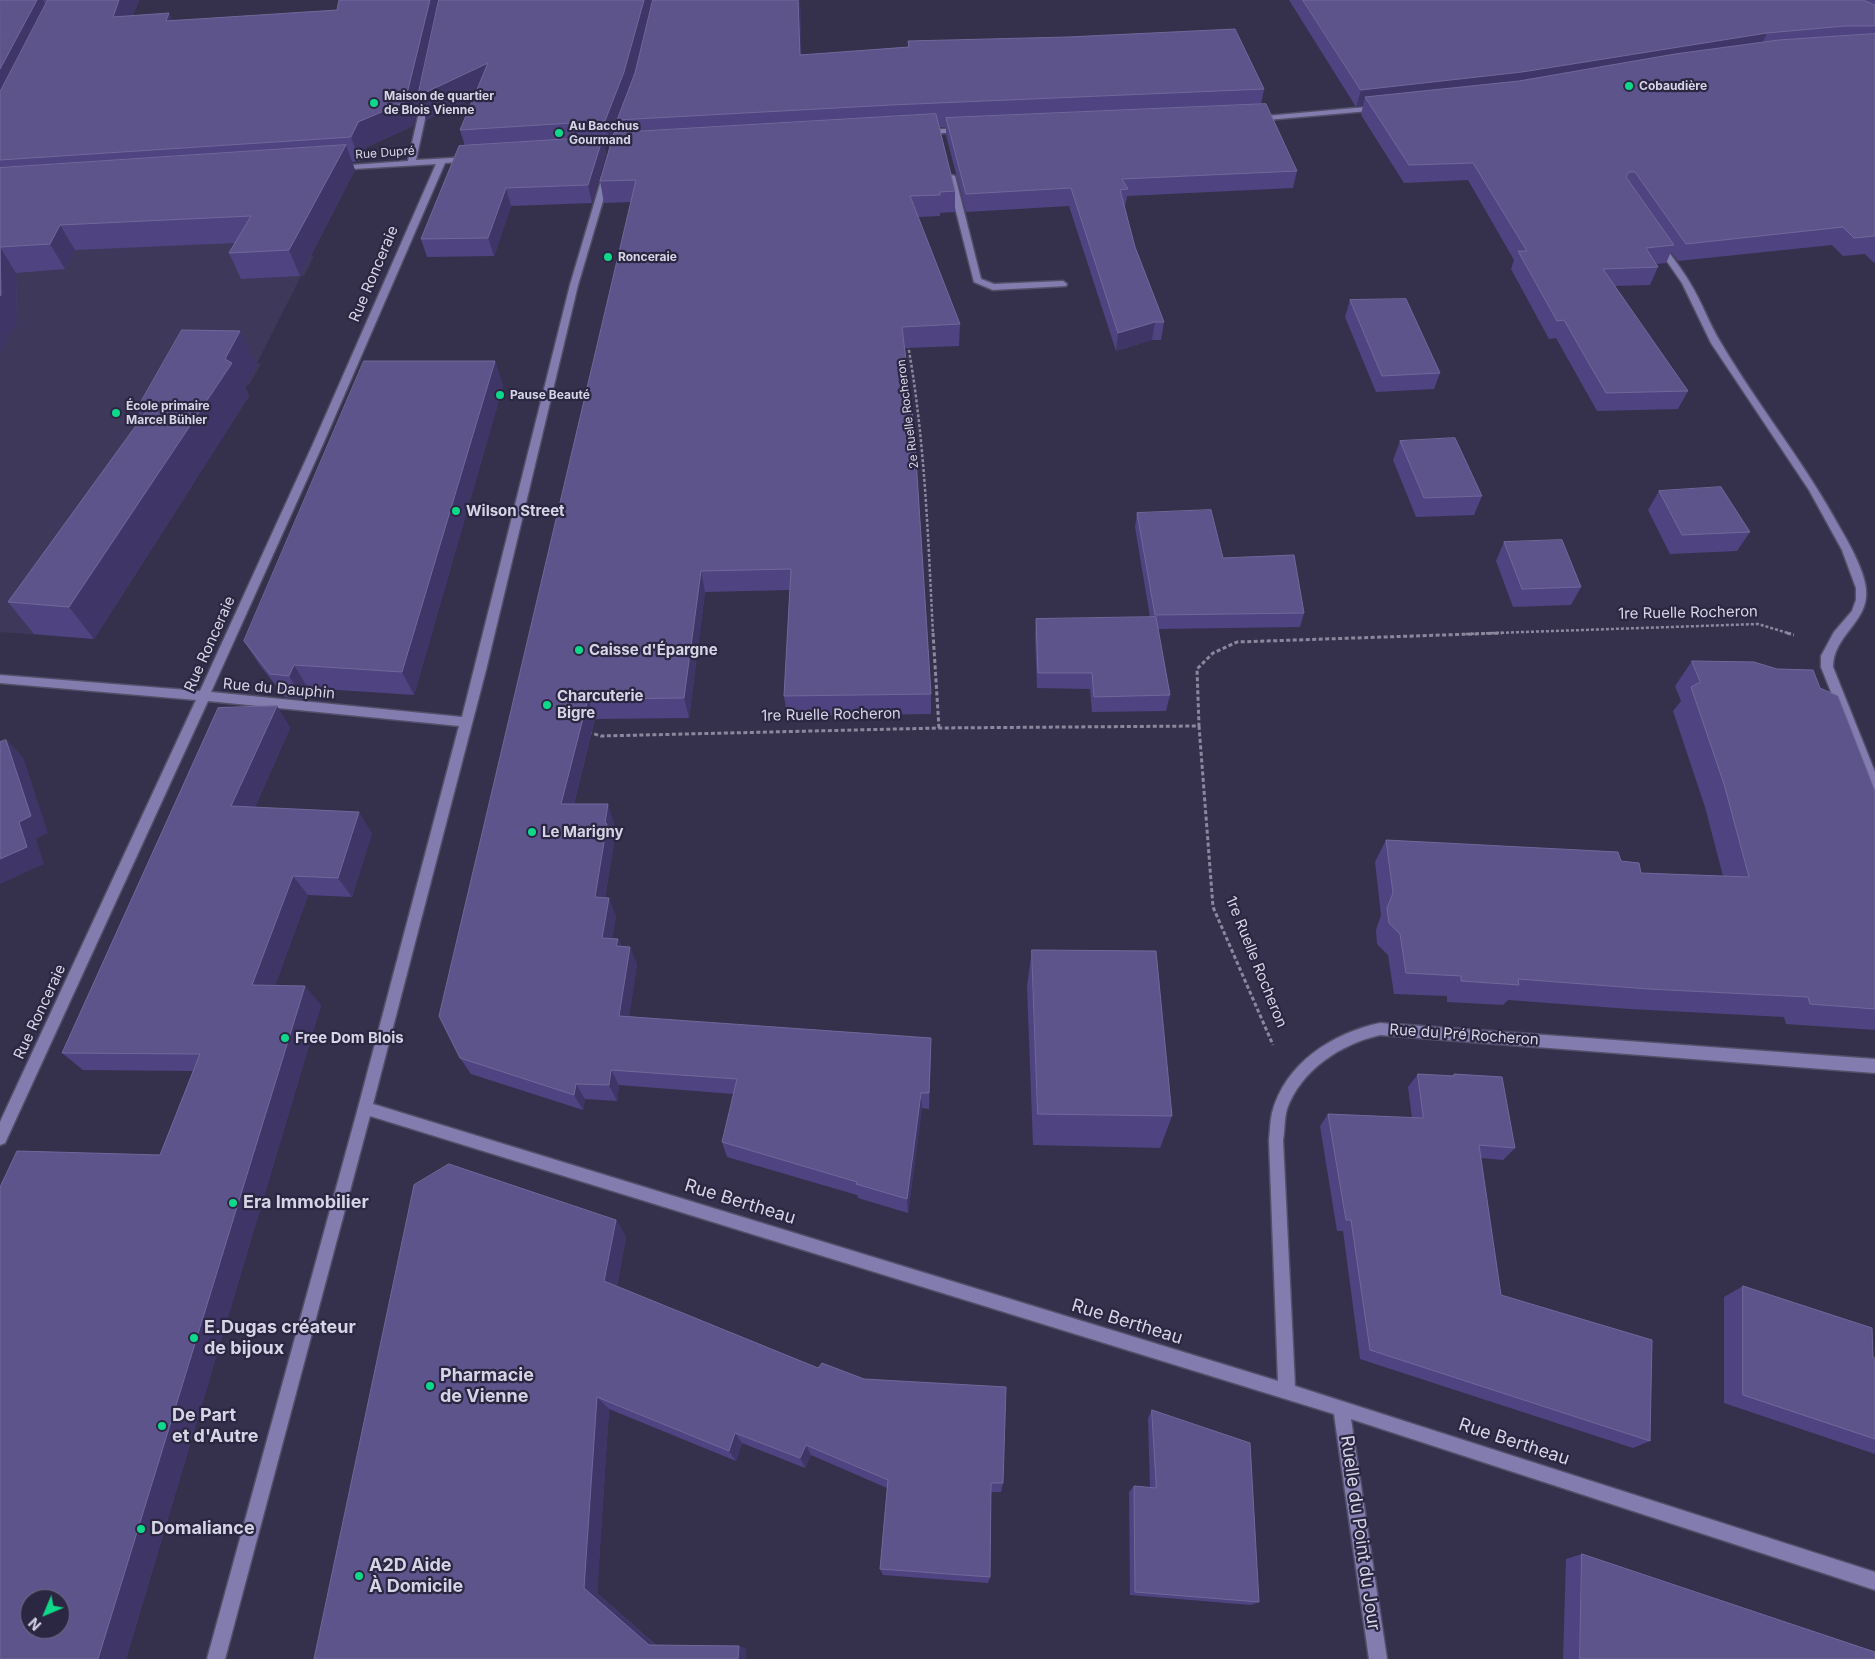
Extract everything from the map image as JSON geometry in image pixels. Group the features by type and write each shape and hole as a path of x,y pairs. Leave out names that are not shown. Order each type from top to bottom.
{"street":[{"path":"412,162 429,83"},
{"path":"1245,119 1388,107"},
{"path":"912,132 969,130"},
{"path":"940,131 942,142"},
{"name":"Rue Dupré","path":"327,168 480,158"},
{"name":"Rue Ronceraie","path":"0,1138 318,444 442,160"},
{"path":"948,163 977,280 993,287 1063,284"},
{"path":"216,1659 365,1108 466,722 574,285 610,166"},
{"path":"1655,238 1686,284 1716,343 1814,489 1846,550 1861,588 1861,600 1857,612 1838,635 1827,656 1827,667 1875,787"},
{"name":"Rue du Dauphin","path":"0,679 204,696 466,722"},
{"name":"Rue du Pré Rocheron","path":"1287,1392 1276,1140 1280,1110 1291,1087 1309,1066 1329,1049 1352,1036 1380,1029 1875,1066"},
{"name":"Rue Bertheau","path":"365,1108 1341,1408 1875,1581"},
{"name":"Ruelle du Point du Jour","path":"1341,1408 1378,1659"}],"path":[{"name":"2e Ruelle Rocheron","path":"906,338 916,389 922,446 939,728"},
{"name":"1re Ruelle Rocheron","path":"1291,1087 1213,907 1199,726 1197,669 1213,652 1237,642 1758,624 1804,638 1838,635"},
{"name":"1re Ruelle Rocheron","path":"586,732 600,736 939,728 1199,726"}],"shaded area":[{"name":"École primaire Marcel Bühler","path":"334,211 311,256 314,256 304,276 301,276 257,363 261,364 249,385 246,385 194,483 94,639 0,632 0,268 42,227"}],"building":[{"path":"0,0 37,0 0,69"},
{"path":"48,0 119,0 113,17 169,13 166,21 337,10 339,0 430,0 405,102 358,122 351,137 0,160 0,92"},
{"path":"439,0 644,0 624,72 605,121 460,130 488,63 418,96"},
{"path":"653,0 798,0 800,55 909,47 908,41 1068,37 1235,29 1264,89 891,105 617,120 635,73"},
{"path":"1303,0 1863,0 1875,5 1875,26 1845,26 1767,33 1522,72 1361,90"},
{"path":"1875,34 1875,236 1854,238 1843,227 1686,244 1635,172 1629,172 1626,177 1674,245 1646,248 1658,267 1603,269 1688,391 1606,393 1564,320 1557,321 1518,251 1527,251 1473,163 1409,165 1365,97 1519,81 1675,54 1779,40"},
{"path":"1266,104 1297,171 1122,179 1128,189 1120,190 1135,247 1164,322 1155,322 1118,333 1071,188 966,194 946,118"},
{"path":"936,114 955,191 940,192 940,195 910,196 960,324 902,327 914,427 931,694 784,696 791,569 701,571 684,698 588,699 561,804 608,804 605,823 607,824 595,897 609,898 602,938 618,939 616,946 630,947 619,1016 931,1038 929,1093 921,1093 907,1199 856,1184 857,1182 722,1142 737,1079 611,1070 609,1085 576,1084 574,1095 460,1058 439,1016 636,180 600,181 614,133"},
{"path":"603,137 588,185 506,188 488,238 421,239 459,146"},
{"path":"346,145 289,250 229,253 251,216 60,225 50,244 0,247 0,168"},
{"path":"0,247 1,295 0,296"},
{"path":"1406,299 1440,373 1382,376 1350,300"},
{"path":"182,330 240,331 225,359 232,363 69,607 8,602 148,409 137,409"},
{"path":"364,361 495,361 402,672 294,665 289,676 270,674 244,641"},
{"path":"1455,438 1482,496 1424,498 1400,441"},
{"path":"1721,487 1750,532 1682,535 1659,491"},
{"path":"1211,510 1223,558 1294,555 1304,613 1155,615 1137,513"},
{"path":"1562,540 1581,587 1522,589 1504,542"},
{"path":"1156,617 1170,695 1094,697 1092,673 1038,673 1036,619"},
{"path":"1692,661 1754,662 1777,669 1813,670 1820,688 1838,696 1875,791 1875,1009 1810,1004 1808,997 1649,989 1518,979 1519,985 1461,981 1461,976 1406,973 1400,934 1389,923 1387,908 1393,893 1386,840 1618,852 1621,861 1639,863 1641,873 1749,877 1724,784 1691,687 1700,682"},
{"path":"277,706 231,806 359,812 338,878 293,876 252,985 305,986 98,1659 0,1659 0,1187 17,1151 160,1155 200,1054 62,1053 218,708"},
{"path":"6,740 31,816 19,822 27,847 0,859 0,742"},
{"path":"1032,950 1156,951 1172,1116 1038,1114"},
{"path":"1418,1074 1502,1077 1515,1148 1479,1145 1501,1295 1652,1340 1650,1441 1370,1350 1351,1220 1346,1220 1328,1114 1423,1118"},
{"path":"449,1164 616,1220 604,1281 818,1368 822,1363 864,1379 1006,1387 1003,1483 991,1483 990,1577 880,1569 888,1480 806,1445 800,1458 735,1433 729,1451 597,1397 584,1588 649,1645 739,1646 738,1659 314,1659 414,1185"},
{"path":"1743,1286 1872,1328 1873,1357 1875,1358 1875,1439 1743,1395"},
{"path":"1152,1410 1250,1443 1259,1602 1135,1592 1134,1486 1156,1488"},
{"path":"1582,1554 1875,1652 1875,1659 1580,1659"}],"place":[{"name":"Cobaudière","path":"1629,86"},
{"name":"Maison de quartier de Blois Vienne","path":"374,103"},
{"name":"Au Bacchus Gourmand","path":"559,133"},
{"name":"Ronceraie","path":"608,257"},
{"name":"Pause Beauté","path":"500,395"},
{"name":"École primaire Marcel Bühler","path":"116,413"},
{"name":"Wilson Street","path":"456,511"},
{"name":"Caisse d'Épargne","path":"579,650"},
{"name":"Charcuterie Bigre","path":"547,705"},
{"name":"Le Marigny","path":"532,832"},
{"name":"Free Dom Blois","path":"285,1038"},
{"name":"Era Immobilier","path":"233,1203"},
{"name":"E.Dugas créateur de bijoux","path":"194,1338"},
{"name":"Pharmacie de Vienne","path":"430,1386"},
{"name":"De Part et d'Autre","path":"162,1426"},
{"name":"Domaliance","path":"141,1529"},
{"name":"A2D Aide À Domicile","path":"359,1576"}]}
